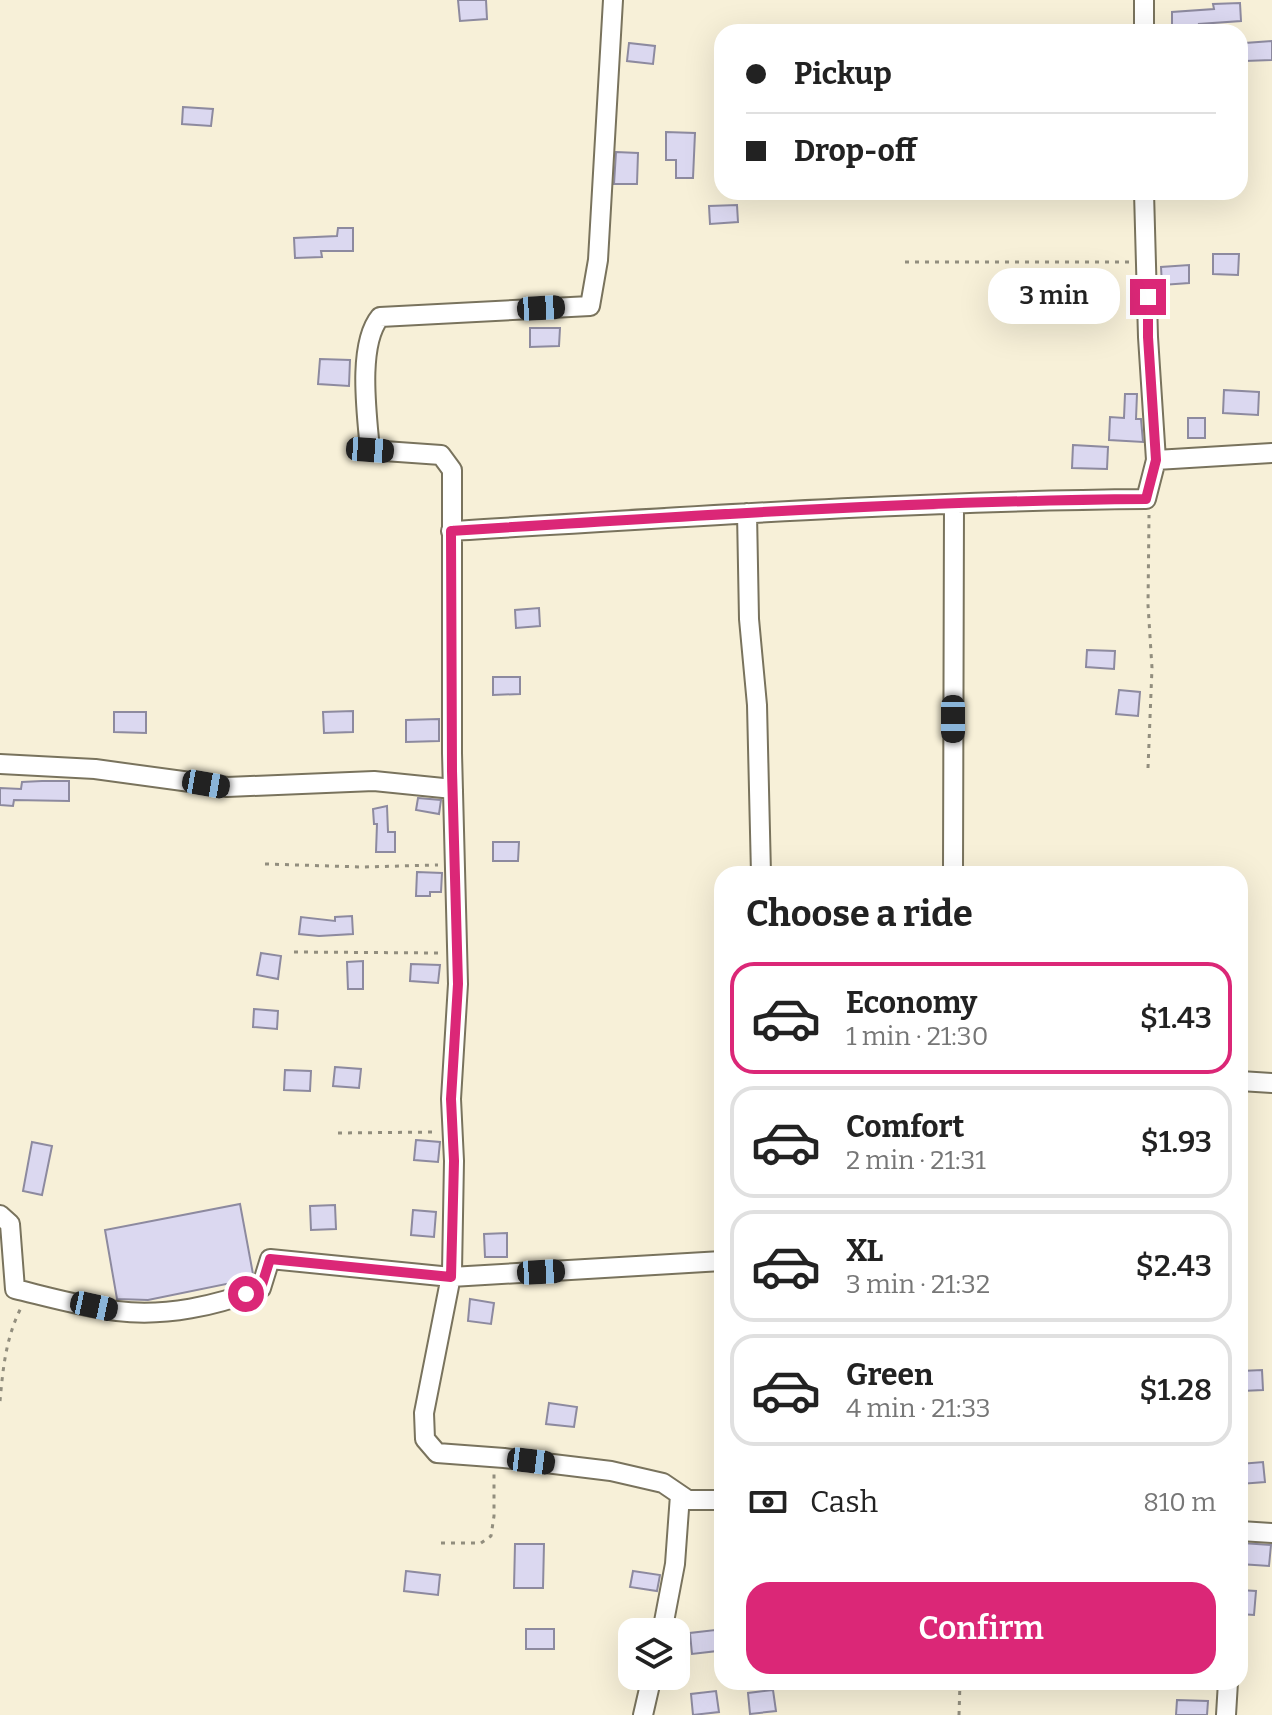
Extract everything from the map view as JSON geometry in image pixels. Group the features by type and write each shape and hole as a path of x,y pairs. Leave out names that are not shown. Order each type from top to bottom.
{"street":[{"path":"613,0 598,260 590,306 380,317 372,327 366,401 370,450 441,455 452,470 453,789 458,984 451,1099 451,1277 424,1413 425,1439 437,1453 611,1471 663,1483 688,1500 714,1500"},
{"path":"1144,0 1144,24"},
{"path":"451,531 747,513 1146,499 1156,460 1148,337 1144,200"},
{"path":"1156,460 1272,453"},
{"path":"953,866 954,504"},
{"path":"747,513 749,619 757,705 761,866"},
{"path":"0,764 95,769 227,787 374,781 453,789"},
{"path":"1248,1082 1272,1083"},
{"path":"0,1215 10,1224 15,1289 118,1311 167,1311 230,1301 261,1288 270,1259 451,1277 714,1261"},
{"path":"665,1618 675,1564 680,1495"},
{"path":"1248,1532 1272,1533"},
{"path":"643,1715 649,1690"},
{"path":"1226,1715 1228,1690"}],"path":[{"path":"905,262 1147,262"},
{"path":"1146,499 1149,505 1148,605 1152,668 1148,768"},
{"path":"265,864 362,867 454,865"},
{"path":"294,952 457,953"},
{"path":"338,1133 453,1132"},
{"path":"0,1401 11,1326 29,1292"},
{"path":"441,1543 481,1543 491,1536 494,1516 493,1457"},
{"path":"959,1715 960,1690"}],"building":[{"path":"458,0 486,0 487,19 460,21"},
{"path":"1240,3 1241,21 1172,24 1172,12 1214,9 1213,4"},
{"path":"1272,41 1272,60 1248,61 1248,43"},
{"path":"629,43 655,46 653,64 627,61"},
{"path":"183,107 213,109 211,126 182,124"},
{"path":"666,132 695,133 693,178 676,178 676,160 666,160"},
{"path":"616,152 638,153 637,184 614,184"},
{"path":"737,205 738,222 710,224 709,206"},
{"path":"338,228 353,228 353,251 321,251 322,257 295,258 294,238 337,236"},
{"path":"1213,254 1239,254 1238,275 1213,274"},
{"path":"1189,265 1189,283 1162,285 1161,267"},
{"path":"530,328 560,328 559,346 530,347"},
{"path":"320,359 350,360 349,386 318,384"},
{"path":"1224,390 1259,392 1258,415 1223,413"},
{"path":"1125,394 1137,394 1136,419 1141,419 1143,442 1109,440 1110,417 1124,418"},
{"path":"1188,418 1205,418 1205,438 1188,438"},
{"path":"1073,445 1108,447 1107,469 1072,468"},
{"path":"539,608 540,626 516,628 515,610"},
{"path":"1087,650 1115,651 1114,669 1086,667"},
{"path":"493,677 520,677 520,694 493,695"},
{"path":"1119,690 1140,692 1138,716 1116,714"},
{"path":"353,711 353,732 324,733 323,712"},
{"path":"114,712 146,712 146,733 114,732"},
{"path":"439,719 439,741 406,742 406,720"},
{"path":"69,781 69,801 14,800 13,806 0,805 0,788 21,789 22,782"},
{"path":"418,798 441,800 439,814 416,810"},
{"path":"387,806 388,832 395,832 395,852 376,852 377,824 374,824 373,809"},
{"path":"493,842 519,842 518,861 493,861"},
{"path":"417,872 442,873 441,892 416,896"},
{"path":"352,916 353,934 299,934 301,917 335,921 335,917"},
{"path":"261,953 281,956 278,979 257,975"},
{"path":"363,961 363,989 348,989 347,962"},
{"path":"411,964 440,965 438,983 410,981"},
{"path":"254,1009 278,1011 277,1029 253,1027"},
{"path":"335,1067 361,1069 359,1088 333,1086"},
{"path":"285,1070 311,1071 310,1091 284,1090"},
{"path":"416,1140 440,1142 438,1162 414,1160"},
{"path":"32,1142 52,1146 42,1195 23,1191"},
{"path":"240,1204 253,1274 251,1279 148,1300 117,1299 105,1230"},
{"path":"335,1205 336,1229 311,1230 310,1206"},
{"path":"413,1210 436,1212 434,1237 411,1235"},
{"path":"507,1233 507,1257 485,1257 484,1234"},
{"path":"470,1299 494,1303 491,1324 468,1321"},
{"path":"1262,1370 1263,1390 1248,1391 1248,1371"},
{"path":"549,1403 577,1407 574,1427 546,1424"},
{"path":"1263,1462 1265,1482 1248,1483 1248,1463"},
{"path":"1248,1543 1271,1545 1269,1566 1248,1565"},
{"path":"515,1544 544,1544 543,1588 514,1588"},
{"path":"406,1571 440,1575 438,1595 404,1591"},
{"path":"633,1571 660,1575 657,1591 630,1587"},
{"path":"1248,1590 1256,1591 1254,1615 1248,1615"},
{"path":"526,1629 554,1629 554,1649 526,1649"},
{"path":"714,1630 714,1651 692,1654 690,1633"},
{"path":"773,1690 776,1711 750,1714 748,1693"},
{"path":"716,1691 719,1712 693,1715 691,1694"},
{"path":"1177,1700 1208,1701 1207,1715 1176,1715"}],"route":[{"path":"246,1294 261,1288 270,1259 451,1277 454,1161 451,1099 458,984 452,771 451,531 651,517 1037,500 1146,499 1156,460 1148,297"}]}
